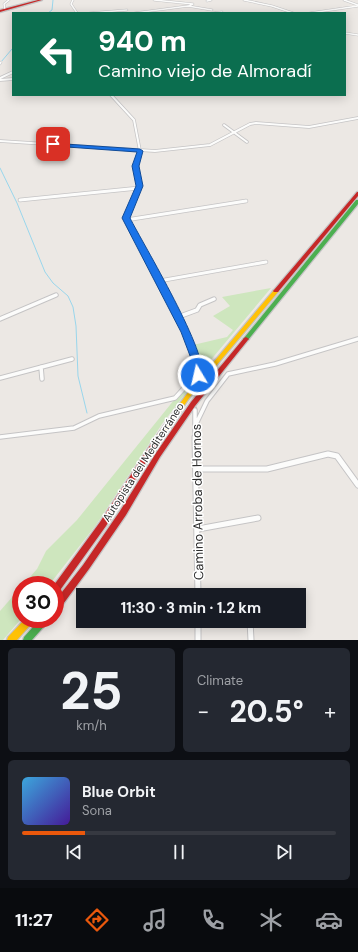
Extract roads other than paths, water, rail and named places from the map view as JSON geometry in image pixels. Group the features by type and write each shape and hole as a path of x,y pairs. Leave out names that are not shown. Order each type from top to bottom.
{"main road":[{"path":"2,10 41,0"},
{"name":"Autopista del Mediterráneo","path":"64,578 103,524 169,422 188,396 358,192"},
{"name":"Autopista del Mediterráneo","path":"64,596 123,513 158,455 193,404 358,201"},
{"path":"11,640 22,628"},
{"path":"27,640 37,628"}],"street":[{"path":"2,10 4,5 9,0"},
{"path":"73,0 71,4 76,12"},
{"path":"145,12 165,10 193,4 154,0"},
{"path":"206,0 211,0"},
{"path":"244,0 272,6 290,12"},
{"path":"344,0 358,6"},
{"path":"188,6 212,10"},
{"path":"317,12 358,6"},
{"path":"102,12 127,10"},
{"path":"165,10 169,12"},
{"path":"346,33 358,35"},
{"path":"0,79 12,73"},
{"path":"0,79 12,79"},
{"path":"112,96 134,120 140,151 136,166 139,188 126,220"},
{"path":"0,141 140,151 210,145 250,124 256,123 309,127 358,118"},
{"path":"224,125 247,142"},
{"path":"20,200 139,188"},
{"path":"126,220 246,201"},
{"path":"126,220 186,332 195,355 198,375"},
{"path":"159,281 266,262"},
{"path":"0,319 56,295"},
{"path":"178,317 197,310 200,305 214,299"},
{"path":"196,424 207,401 228,374 274,364 358,339"},
{"path":"0,378 72,359"},
{"path":"41,367 42,379"},
{"path":"0,437 74,428 98,416 173,398 177,396 186,386 192,370 198,369"},
{"name":"Camino Arroba de Hornos","path":"195,410 198,588"},
{"path":"197,469 267,469 328,454 337,456 358,485"},
{"path":"198,529 258,518"},
{"path":"198,628 198,640"},
{"path":"250,628 251,640"}],"waterway":[{"path":"49,12 52,10 53,0"},
{"path":"1,62 12,49"},
{"path":"0,168 17,203 45,272 53,283 68,296 73,307 76,326 78,376 87,413"}],"tunnel":[{"path":"195,410 198,375"}]}
